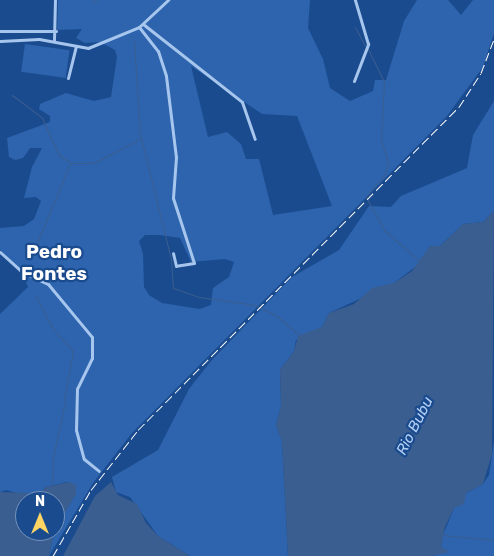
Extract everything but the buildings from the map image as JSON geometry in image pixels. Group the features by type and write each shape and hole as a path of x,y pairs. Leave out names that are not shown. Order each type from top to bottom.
{"street":[{"path":"54,40 56,31 55,0"},
{"path":"0,40 54,40 88,48 139,27 168,0"},
{"path":"354,81 368,44 355,0"},
{"path":"143,24 242,102 255,138"},
{"path":"139,27 158,51 166,76 176,157 173,198 194,263 176,266 173,253"},
{"path":"0,32 56,31"},
{"path":"68,78 76,46"},
{"path":"0,252 22,272 48,284 92,335 92,358 77,389 76,430 84,459 99,471"}],"shaded area":[{"path":"58,0 310,0 308,28 323,59 330,88 350,101 373,91 375,80 386,80 404,21 417,0 448,0 461,15 473,0 494,0 494,33 483,67 447,116 132,433 93,483 65,529 65,511 76,494 67,482 46,487 42,491 15,492 6,490 0,492 0,314 28,287 22,273 0,250 0,228 24,226 34,219 41,201 36,197 24,198 32,167 42,148 30,148 23,158 15,160 9,157 7,138 50,122 50,116 39,109 40,104 66,93 94,101 111,97 117,57 115,50 100,42 85,43 76,38 82,29 57,30","holes":["191,66 262,114 297,116 332,206 273,215 259,159 246,159 241,144 227,132 208,137","145,235 180,238 191,262 225,259 234,262 229,277 213,288 211,305 200,309 162,303 149,295 144,287 143,254 139,241"]},
{"path":"25,44 70,50 66,78 21,72"},
{"path":"494,101 494,211 483,222 463,224 440,246 430,246 419,264 394,283 329,313 322,327 296,340 294,351 280,370 281,406 276,425 282,442 288,556 190,556 158,536 130,497 116,492 112,477 158,450 189,389 211,361 292,277 339,250 369,206 391,207 401,196 467,168 473,135"},
{"path":"494,441 494,556 432,556 446,551 441,547 443,535 454,508 466,493 483,484 489,475"},
{"path":"52,541 58,541 49,556"}],"water":[{"name":"Rio Bubu","path":"494,211 492,454 483,484 466,493 464,504 454,508 445,527 441,547 449,552 432,556 288,556 282,442 276,425 281,406 280,370 294,351 298,336 322,327 329,313 354,304 372,288 394,283 412,271 430,246 440,246 463,224 483,222"},
{"path":"69,482 76,485 76,494 65,512 65,491 42,491 46,487"},
{"path":"111,482 118,495 137,504 146,523 158,536 190,556 63,556 95,496"},
{"path":"0,492 15,492 15,541 52,541 49,556 0,556"}],"waterway":[{"path":"93,2 97,0"},
{"path":"355,27 365,46"},
{"path":"134,41 140,134 171,259 173,288 199,297 255,305 277,316 300,336"},
{"path":"368,49 384,82 381,140 388,162 385,174 366,197 384,230 422,263"},
{"path":"12,95 42,118 59,155 71,163 94,163 140,139"},
{"path":"33,252 70,164"},
{"path":"36,296 51,326 73,351 64,400"},
{"path":"52,487 53,457 65,402"},
{"path":"443,535 494,540"}],"railway":[{"path":"53,556 91,490 138,430 459,107 481,73 494,39"}],"district":[{"name":"Pedro Fontes","path":"54,263"}]}
